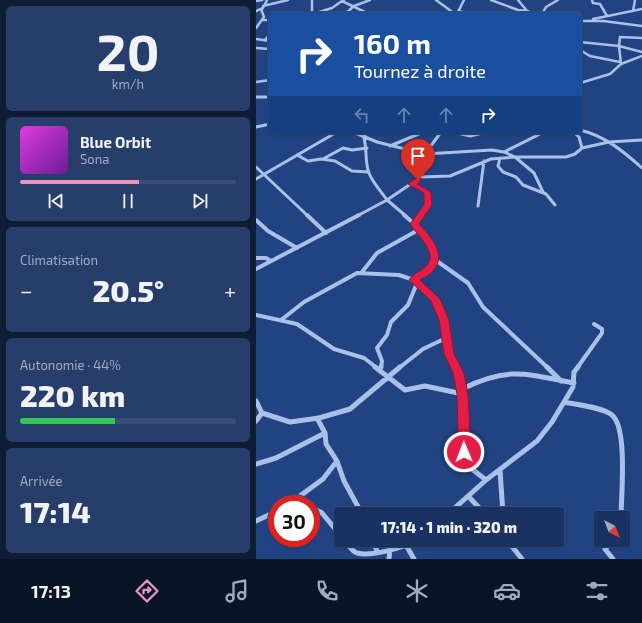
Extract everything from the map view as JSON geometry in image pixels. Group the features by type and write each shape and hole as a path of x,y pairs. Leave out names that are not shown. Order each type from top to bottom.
{"street":[{"path":"256,1 262,0"},
{"path":"256,11 260,9 268,0"},
{"path":"263,6 288,0"},
{"path":"312,0 313,12"},
{"path":"319,12 332,8 343,0 365,12"},
{"path":"347,12 354,6 370,0"},
{"path":"436,0 455,12"},
{"path":"458,12 464,0"},
{"path":"491,0 525,12"},
{"path":"518,0 527,12"},
{"path":"543,12 546,7 558,0"},
{"path":"592,0 593,3 600,4 607,16"},
{"path":"633,10 635,0"},
{"path":"256,28 264,17 260,9"},
{"path":"582,21 642,9"},
{"path":"591,19 623,25 642,26"},
{"path":"262,20 268,20"},
{"path":"265,40 268,36"},
{"path":"620,63 620,37 642,38"},
{"path":"256,39 268,41"},
{"path":"582,42 619,46 642,52"},
{"path":"582,48 587,43"},
{"path":"256,48 268,49"},
{"path":"582,51 590,56 620,63"},
{"path":"582,82 610,74 620,63 642,56"},
{"path":"256,82 268,80"},
{"path":"256,97 268,98"},
{"path":"256,127 268,124"},
{"path":"582,130 594,133 621,148 642,168"},
{"path":"256,179 334,134"},
{"path":"357,134 389,146 425,154 492,150 504,152 515,157 534,173 543,192 555,205"},
{"path":"363,137 367,134"},
{"path":"389,146 418,134"},
{"path":"256,269 387,200 412,184 420,177 425,154 440,134"},
{"path":"458,134 472,137 481,134"},
{"path":"504,152 540,134"},
{"path":"576,134 579,137 582,148"},
{"path":"363,137 366,148 368,172 387,200 420,229 431,244 434,259 430,269 415,281 408,305 391,322 387,335 377,348 383,360 383,365 380,369"},
{"path":"420,177 450,176 484,161 500,158 566,157 575,154 582,148 609,142 642,140"},
{"path":"323,159 343,148 352,150 366,148"},
{"path":"297,155 308,161 323,159 338,162 352,171 368,172"},
{"path":"500,158 498,166 503,172 516,177 523,185 543,192"},
{"path":"478,206 484,161"},
{"path":"256,167 326,233"},
{"path":"412,184 425,190 428,194 427,209 414,224"},
{"path":"256,220 268,231 297,248"},
{"path":"362,272 376,253 420,229"},
{"path":"256,258 266,258 271,261"},
{"path":"434,259 468,283 483,307 522,342 561,381"},
{"path":"281,320 316,294 348,277 362,272 399,275 415,281 437,301 444,320 449,354 457,369 463,394 464,432 466,441 463,462 486,480"},
{"path":"256,315 297,324 334,349 364,358 405,390 425,386 463,394"},
{"path":"456,507 486,480 538,441 552,422 574,383 574,372 602,333 601,328 594,324"},
{"path":"256,401 262,414 290,422 317,418 350,409 388,376 423,350 446,338"},
{"path":"462,389 487,376 513,372 574,383"},
{"path":"564,402 605,411 610,413 618,421 622,445 621,511"},
{"path":"256,421 262,414"},
{"path":"317,418 325,433 326,444 335,456 344,481 358,507"},
{"path":"256,464 276,458 325,433"},
{"path":"300,495 329,473 337,461"},
{"path":"500,470 503,507"},
{"path":"468,496 478,507"},
{"path":"320,512 334,528"},
{"path":"256,521 268,515"},
{"path":"350,547 354,552 359,554 398,547"},
{"path":"375,547 377,551"},
{"path":"407,547 414,559"},
{"path":"513,547 522,559"},
{"path":"607,547 605,549 613,559"},
{"path":"389,559 390,549"}],"route":[{"path":"418,180 412,184 428,192 428,205 425,212 414,224 429,240 434,254 434,263 430,269 414,280 433,296 439,305 444,320 450,359 457,369 463,394 464,432 466,441 464,452"}]}
